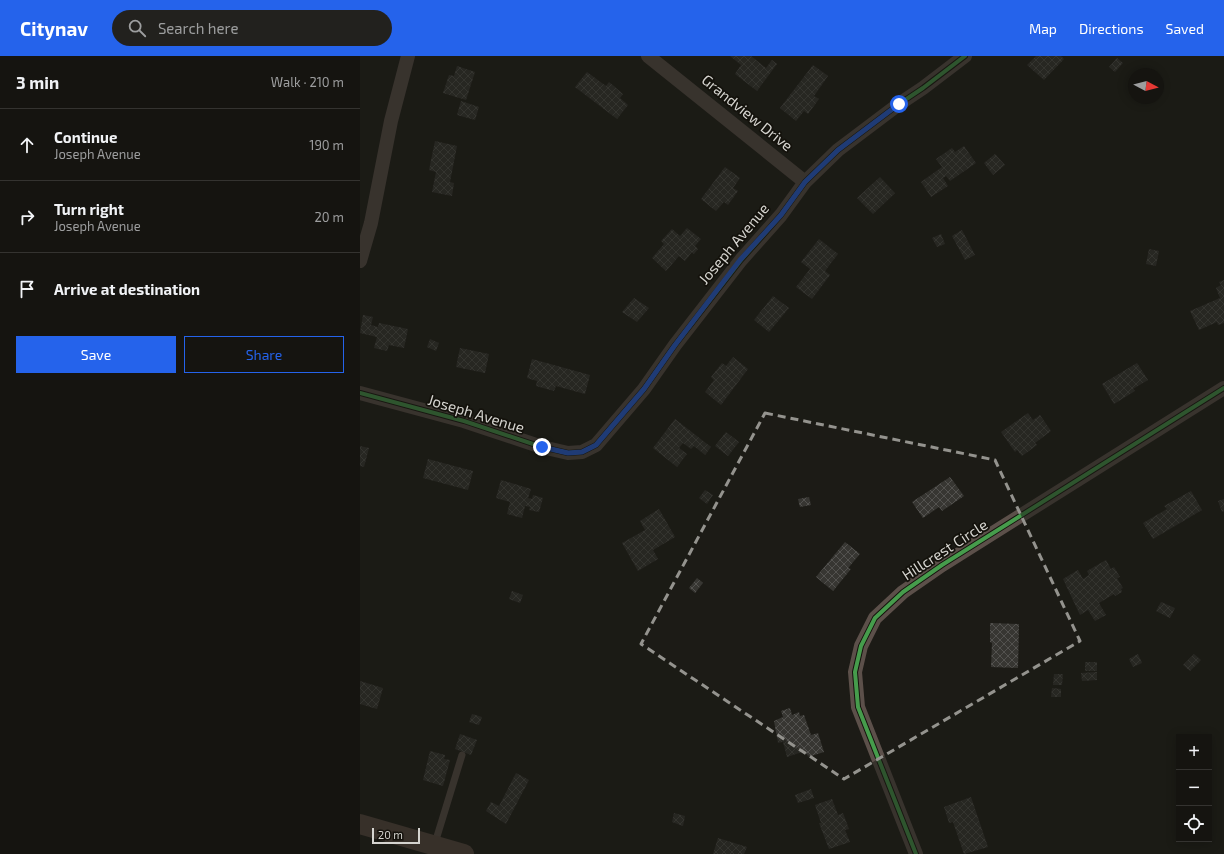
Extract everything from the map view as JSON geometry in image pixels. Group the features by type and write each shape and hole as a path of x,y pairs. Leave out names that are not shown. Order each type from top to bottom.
{"main road":[{"path":"360,824 464,854"}],"street":[{"path":"360,261 371,223 390,128 408,56"},
{"name":"Grandview Drive","path":"648,56 805,182"},
{"name":"Joseph Avenue","path":"360,393 464,421 542,447 568,453 582,452 596,445 620,419 736,266 781,215 805,182 838,150 965,56"},
{"name":"Hillcrest Circle","path":"916,854 858,706 855,672 860,646 875,618 903,592 942,565 1224,388"}],"lane":[{"path":"434,846 462,755"}],"highlighted area":[{"path":"765,413 995,460 1080,641 844,779 641,644"}],"building":[{"path":"730,56 751,56 766,68 772,60 777,64 757,91 735,74 741,65"},
{"path":"1036,56 1061,56 1064,59 1044,80 1027,65"},
{"path":"1117,58 1123,63 1115,72 1109,67"},
{"path":"813,65 828,76 814,96 819,99 808,114 804,111 796,121 780,108"},
{"path":"457,66 475,72 466,100 443,93 449,75 454,76"},
{"path":"587,72 606,86 609,82 623,94 620,98 628,105 617,119 575,87"},
{"path":"461,101 479,107 475,120 457,115"},
{"path":"435,141 457,146 450,182 454,183 452,196 432,192 436,172 429,170"},
{"path":"964,146 976,163 950,181 946,176 943,178 948,186 931,197 921,182 942,167 936,159 952,148 955,152"},
{"path":"995,154 1005,165 993,175 984,163"},
{"path":"725,167 740,178 733,188 738,191 728,205 724,202 716,211 701,199"},
{"path":"880,177 895,193 873,214 857,198"},
{"path":"687,228 701,239 695,246 698,249 694,254 692,252 685,261 679,256 666,271 652,258 664,244 661,241 672,229 680,236"},
{"path":"962,230 975,255 965,260 952,236"},
{"path":"941,234 945,244 937,247 932,238"},
{"path":"819,239 838,254 825,271 830,275 812,299 796,287 810,269 801,262"},
{"path":"1149,249 1159,251 1156,266 1146,264"},
{"path":"1224,280 1224,323 1218,325 1217,322 1199,330 1190,311 1220,298 1216,288 1221,285 1219,282"},
{"path":"773,296 789,308 769,332 754,320"},
{"path":"634,298 649,308 637,322 622,312"},
{"path":"363,315 373,317 371,325 378,327 379,323 408,329 404,348 389,345 387,351 374,348 377,337 360,333"},
{"path":"430,339 439,343 436,351 427,347"},
{"path":"460,348 489,354 485,373 456,367"},
{"path":"733,357 748,369 721,405 705,392 714,380 711,377 722,363 726,366"},
{"path":"532,359 590,375 585,394 556,386 554,391 536,386 537,381 527,378"},
{"path":"1137,363 1148,380 1133,389 1135,391 1114,404 1102,384"},
{"path":"1028,413 1033,420 1040,415 1051,431 1035,443 1037,445 1022,456 1017,450 1015,452 1001,432"},
{"path":"675,419 711,447 705,455 694,446 691,449 683,443 679,448 687,454 677,467 653,448"},
{"path":"726,432 739,442 728,456 715,446"},
{"path":"360,446 369,448 364,467 360,466"},
{"path":"428,459 473,471 468,490 423,478"},
{"path":"950,477 964,496 942,511 939,507 923,518 912,502"},
{"path":"501,480 531,489 528,498 532,499 533,495 543,498 539,512 529,510 530,507 525,506 522,518 507,514 510,502 496,498"},
{"path":"705,490 713,495 707,504 699,498"},
{"path":"1191,491 1202,510 1153,539 1143,523 1167,509 1164,506"},
{"path":"809,497 811,505 800,507 798,499"},
{"path":"1224,499 1224,511 1222,512 1218,501"},
{"path":"659,509 675,537 653,550 658,559 638,571 622,543 645,530 640,521"},
{"path":"845,542 860,554 848,568 851,569 833,591 816,577"},
{"path":"1106,560 1111,569 1114,567 1120,577 1117,578 1123,588 1121,589 1122,592 1115,596 1114,594 1099,603 1106,615 1095,621 1088,610 1080,615 1063,579 1078,570 1083,579 1089,575 1087,571"},
{"path":"697,578 703,583 695,593 689,588"},
{"path":"512,591 523,595 520,603 509,599"},
{"path":"1161,602 1175,608 1170,618 1156,611"},
{"path":"990,623 1019,624 1018,668 991,667 992,643 990,642"},
{"path":"1138,654 1142,663 1133,667 1129,659"},
{"path":"1194,654 1201,660 1190,671 1183,665"},
{"path":"1085,662 1097,662 1097,671 1085,671"},
{"path":"1097,672 1097,680 1082,681 1081,673"},
{"path":"1054,674 1063,674 1062,685 1053,685"},
{"path":"360,681 383,688 377,709 360,704"},
{"path":"1052,688 1061,689 1061,697 1051,697"},
{"path":"790,708 792,715 799,712 800,716 804,715 811,735 818,733 824,752 808,757 805,751 787,757 783,742 778,743 774,721 783,717 781,711"},
{"path":"472,714 482,717 479,725 469,722"},
{"path":"460,734 477,740 471,755 455,749"},
{"path":"430,751 445,755 444,759 450,760 443,786 423,780"},
{"path":"516,773 529,780 506,824 486,811 491,802 499,806"},
{"path":"811,789 814,798 798,803 795,795"},
{"path":"971,797 988,847 964,854 953,822 949,823 944,807"},
{"path":"832,799 838,815 843,813 849,829 845,830 850,842 829,849 819,823 821,823 815,805"},
{"path":"674,813 685,816 683,826 672,822"},
{"path":"718,838 747,847 744,854 713,854"}],"cycle path":[{"path":"360,393 464,421 542,447 568,453 582,452 596,445 644,389 675,345 741,260 781,215 805,182 838,150 965,56"},
{"path":"916,854 858,707 855,672 861,646 875,618 903,592 942,565 1224,388"}],"route":[{"path":"542,447 568,453 582,452 596,445 615,425 644,389 675,345 740,260 781,215 805,182 838,150 899,104"}]}
